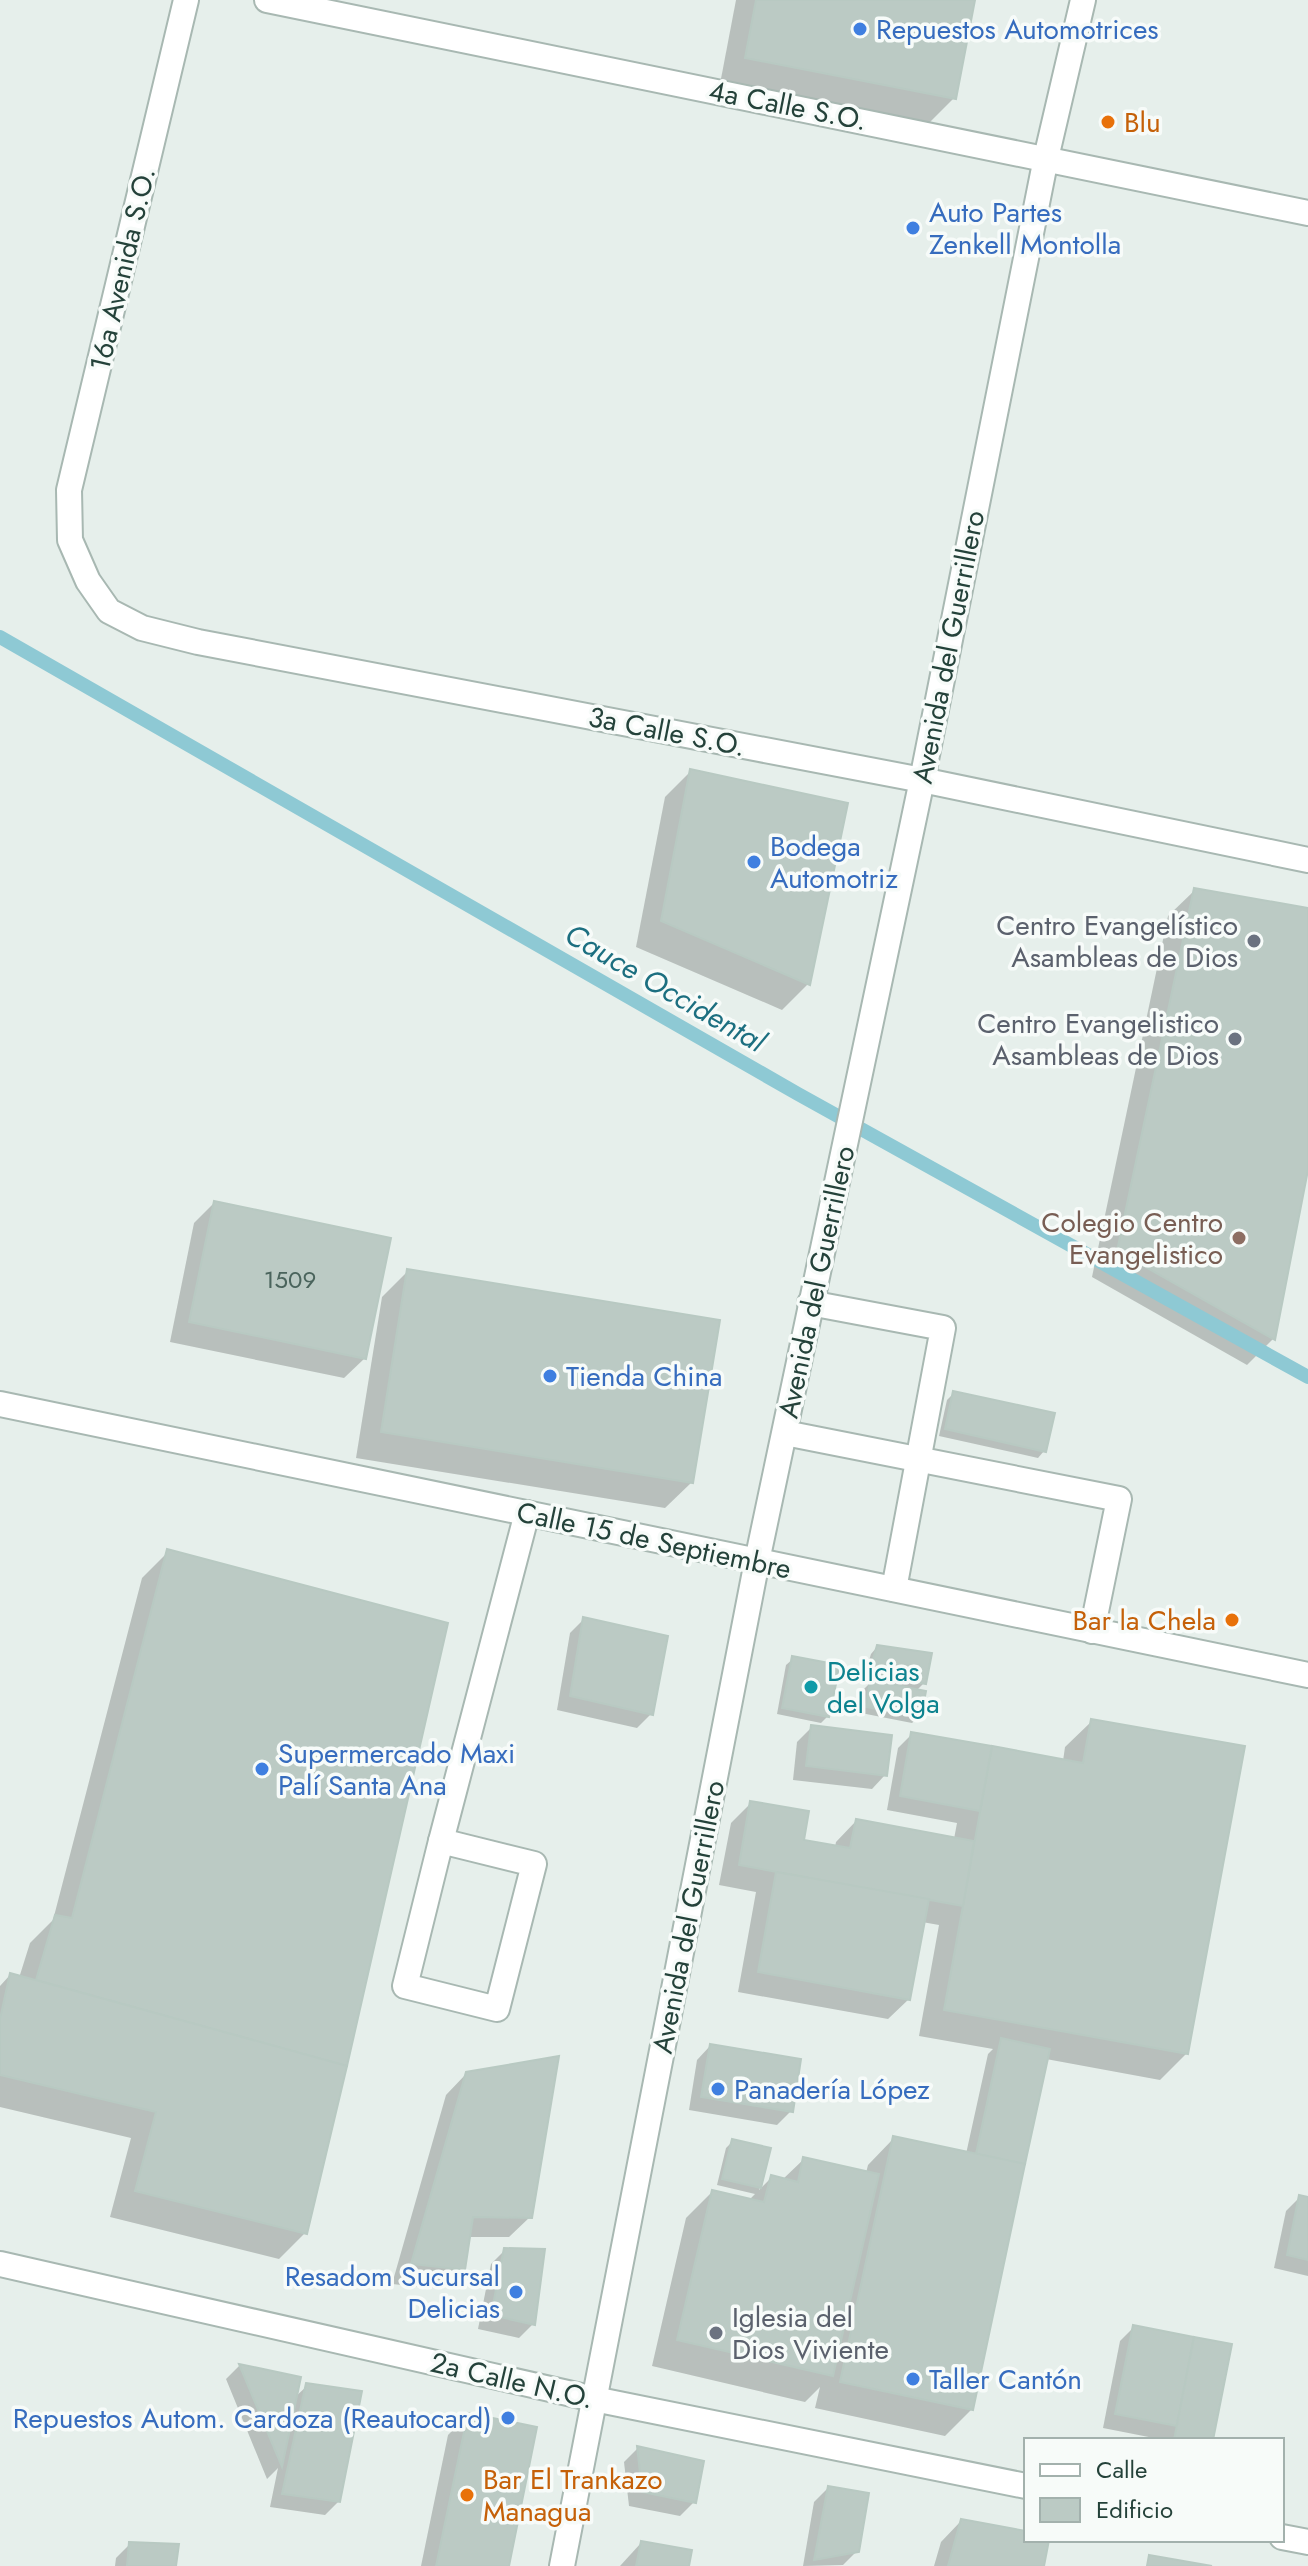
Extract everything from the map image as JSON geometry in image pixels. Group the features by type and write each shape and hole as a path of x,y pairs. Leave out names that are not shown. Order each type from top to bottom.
{"street":[{"name":"16a Avenida S.O.","path":"70,540 69,490 186,0"},
{"name":"4a Calle S.O.","path":"267,0 1308,213"},
{"name":"Avenida del Guerrillero","path":"562,2566 757,1561 922,780 1046,158 1083,0"},
{"name":"3a Calle S.O.","path":"70,540 88,581 109,611 142,628 198,642 922,780 1308,860"},
{"path":"810,1303 943,1328 894,1589"},
{"name":"Calle 15 de Septiembre","path":"0,1404 1308,1675"},
{"path":"785,1433 1119,1499 1092,1631"},
{"path":"441,1841 534,1864 497,2009 405,1986 441,1841 527,1513"},
{"name":"2a Calle N.O.","path":"0,2264 594,2399 1024,2486"},
{"path":"1284,2537 1308,2542"}],"building":[{"name":"Repuestos Automotrices","path":"756,0 975,0 956,99 745,58"},
{"name":"Bodega Automotriz","path":"690,769 848,803 810,985 661,921"},
{"name":"Centro Evangelistico Asambleas de Dios","path":"1194,888 1308,908 1308,1170 1275,1340 1117,1251"},
{"path":"214,1201 391,1238 366,1359 189,1322"},
{"name":"Tienda China","path":"407,1269 720,1320 693,1483 381,1432"},
{"path":"953,1391 1055,1413 1046,1452 945,1429"},
{"name":"Supermercado Maxi Palí Santa Ana","path":"167,1549 448,1623 347,2066 36,1980 55,1915 72,1918"},
{"path":"583,1617 668,1636 653,1715 570,1696"},
{"path":"877,1645 932,1653 926,1684 869,1673"},
{"name":"Delicias del Volga","path":"792,1656 840,1665 829,1717 782,1708"},
{"path":"870,1680 926,1691 921,1717 866,1707"},
{"path":"1091,1719 1245,1746 1188,2054 944,2010 992,1746 1083,1763"},
{"path":"811,1725 892,1735 887,1776 806,1766"},
{"path":"911,1732 992,1746 980,1811 900,1796"},
{"path":"750,1801 809,1811 804,1840 850,1848 856,1819 974,1841 963,1906 739,1865"},
{"path":"776,1872 929,1899 910,2000 758,1972"},
{"path":"10,1973 347,2066 307,2234 135,2191 156,2112 0,2075 0,2019"},
{"path":"1001,2038 1050,2049 1025,2164 976,2154"},
{"path":"710,2044 801,2059 793,2112 701,2097"},
{"path":"559,2056 532,2218 473,2217 465,2270 411,2264 466,2072"},
{"path":"893,2136 1025,2164 973,2410 840,2382"},
{"path":"732,2139 771,2148 761,2188 722,2179"},
{"path":"803,2157 879,2174 833,2376 677,2340 712,2190 764,2202 771,2175 798,2182"},
{"path":"1299,2195 1308,2197 1308,2260 1287,2255"},
{"path":"504,2248 545,2249 535,2325 491,2315"},
{"path":"1133,2325 1194,2337 1177,2426 1115,2414"},
{"path":"1194,2337 1232,2344 1213,2438 1174,2438"},
{"path":"239,2364 301,2377 282,2467"},
{"path":"306,2383 362,2391 340,2502 282,2494"},
{"path":"468,2413 537,2427 509,2566 436,2566"},
{"path":"637,2446 704,2461 696,2503 642,2492"},
{"path":"828,2486 869,2493 859,2552 814,2560"},
{"path":"961,2519 1024,2531 1024,2542 1049,2542 1044,2566 948,2566"},
{"path":"641,2541 692,2550 689,2566 636,2566"},
{"path":"129,2542 179,2544 176,2566 127,2566"},
{"path":"1149,2555 1212,2566 1147,2566"}],"waterway":[{"name":"Cauce Occidental","path":"0,637 798,1094 1308,1377"}],"place":[{"name":"Repuestos Automotrices","path":"860,29"},
{"name":"Blu","path":"1108,122"},
{"name":"Auto Partes Zenkell Montolla","path":"913,228"},
{"name":"Bodega Automotriz","path":"754,862"},
{"name":"Centro Evangelístico Asambleas de Dios","path":"1254,941"},
{"name":"Centro Evangelistico Asambleas de Dios","path":"1235,1039"},
{"name":"Colegio Centro Evangelistico","path":"1239,1238"},
{"name":"Tienda China","path":"550,1376"},
{"name":"Bar la Chela","path":"1232,1620"},
{"name":"Delicias del Volga","path":"811,1687"},
{"name":"Supermercado Maxi Palí Santa Ana","path":"262,1769"},
{"name":"Panadería López","path":"718,2089"},
{"name":"Resadom Sucursal Delicias","path":"516,2292"},
{"name":"Iglesia del Dios Viviente","path":"716,2333"},
{"name":"Taller Cantón","path":"913,2379"},
{"name":"Repuestos Autom. Cardoza (Reautocard)","path":"508,2418"},
{"name":"Bar El Trankazo Managua","path":"467,2495"}]}
